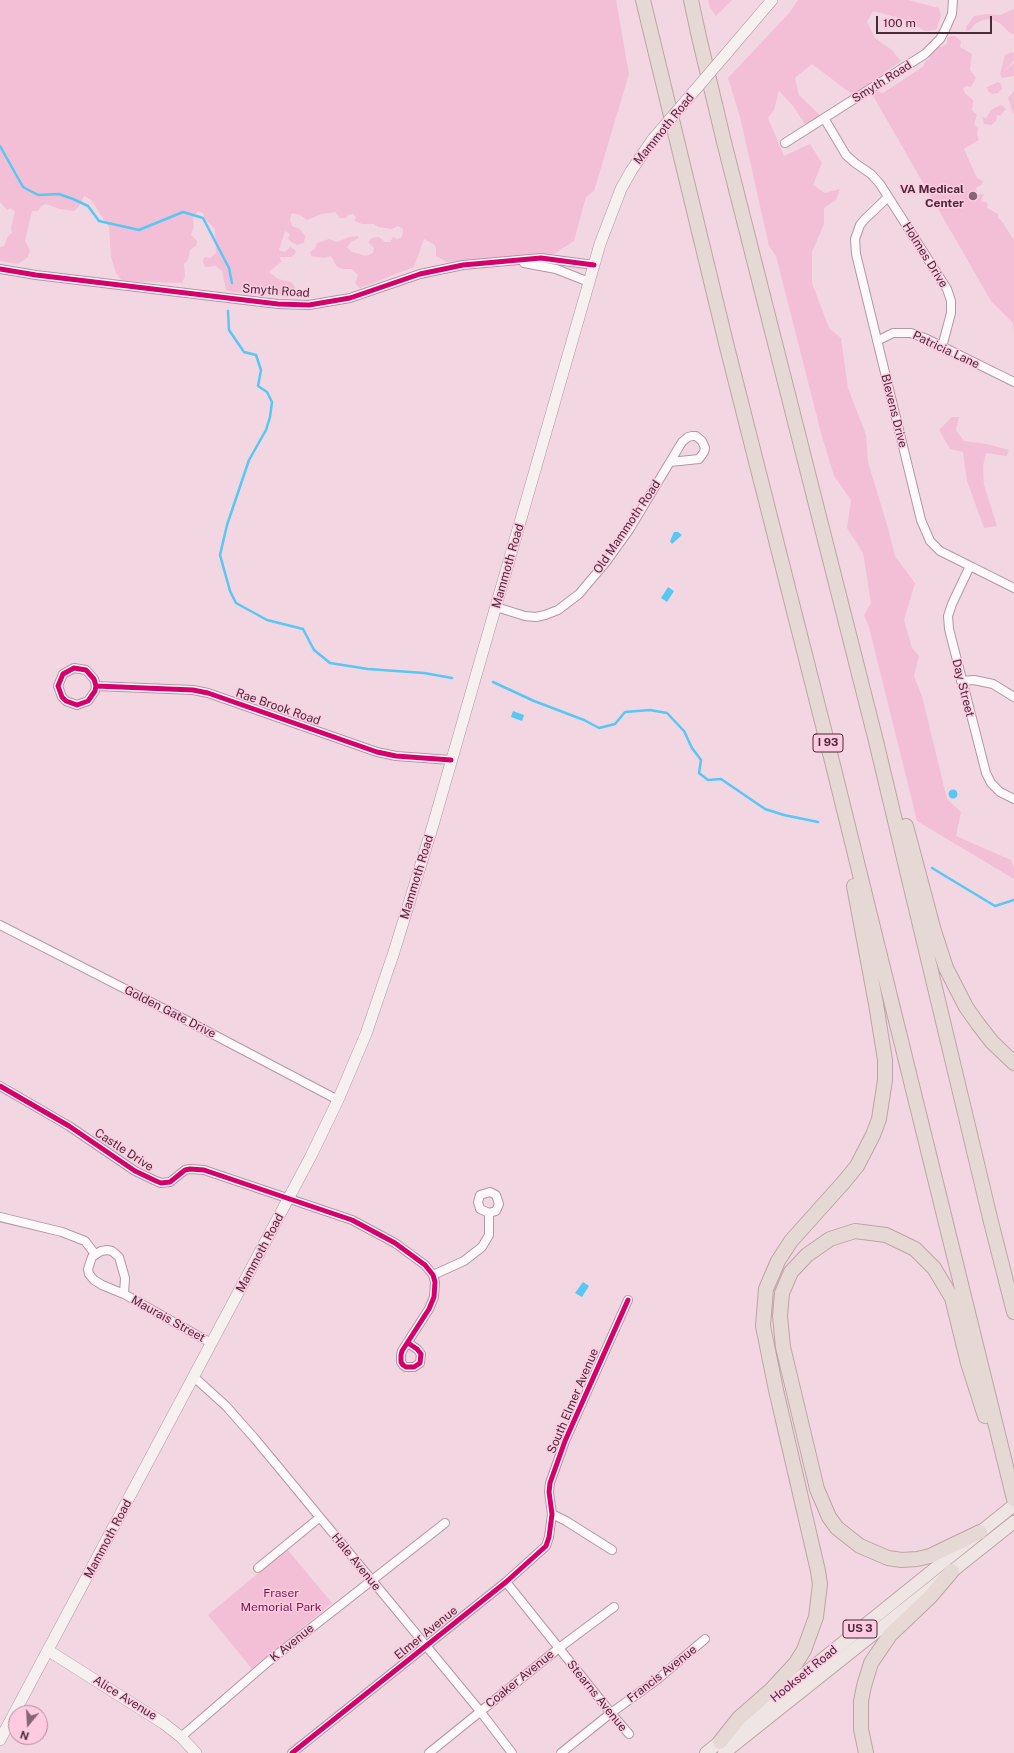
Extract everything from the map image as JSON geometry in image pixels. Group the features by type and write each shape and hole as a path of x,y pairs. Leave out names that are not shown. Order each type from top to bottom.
{"highway":[{"name":"I 93","path":"643,0 727,347 1004,1455 1012,1493"},
{"path":"691,0 724,142 875,736 991,1222 1014,1312"},
{"path":"875,736 889,771 900,805 934,931 946,968 966,1007 978,1024 992,1042 1014,1063"},
{"path":"722,1748 739,1718 796,1663 812,1632 819,1600 820,1584 815,1557 776,1390 763,1326 766,1289 778,1261 791,1241 844,1183 856,1166 873,1135 882,1100 885,1080 885,1060 854,888 852,844"},
{"path":"980,1532 930,1556 902,1560 888,1558 860,1546 843,1533 829,1517 817,1489 783,1347 780,1316 782,1293 791,1272 807,1255 830,1239 855,1230 886,1235 915,1249 934,1268 952,1298 968,1363 987,1422 992,1436 1004,1455"},
{"path":"866,1753 861,1729 861,1701 864,1686 872,1663 890,1635 930,1597 952,1571"}],"main road":[{"name":"Mammoth Road","path":"0,1740 49,1651 211,1343 289,1199 338,1100 366,1034 394,952 451,760 594,265 610,216 621,189 631,171 654,139 772,0"},
{"name":"Hooksett Road","path":"722,1748 1014,1505"},
{"name":"Hooksett Road","path":"706,1753 722,1748 1014,1522"},
{"name":"Alice Avenue","path":"49,1651 140,1707 181,1737 196,1753"}],"street":[{"name":"Smyth Road","path":"785,143 915,61 929,50 940,39 945,30 952,14 953,0"},
{"name":"Holmes Drive","path":"824,118 846,154 855,164 871,174 888,196 947,289 950,297 951,318 942,347"},
{"name":"Blevens Drive","path":"888,196 864,220 857,232 855,239 857,262 923,527 934,546 1014,588"},
{"name":"Smyth Road","path":"0,269 36,275 278,304 304,305 328,303 350,298 434,270 480,263 541,258 594,265"},
{"name":"Smyth Road","path":"514,261 556,269 589,282"},
{"name":"Patricia Lane","path":"876,341 893,334 911,333 1014,382"},
{"name":"Old Mammoth Road","path":"496,606 525,616 540,616 558,610 580,594 629,530 670,462"},
{"name":"Day Street","path":"970,566 952,604 948,616 949,629 961,681 986,773 991,783 1000,792 1014,799"},
{"path":"74,668 86,670 94,679 96,686 95,692 88,701 77,705 66,701 62,697 58,686 63,674 74,668"},
{"path":"961,681 974,680 993,684 1014,697"},
{"name":"Rae Brook Road","path":"96,686 193,690 208,693 377,752 396,756 451,760"},
{"name":"Golden Gate Drive","path":"0,925 338,1100"},
{"name":"Castle Drive","path":"0,1086 69,1126 135,1171 156,1181 161,1183 170,1182 185,1170 195,1168 332,1212 374,1230 418,1259 433,1275"},
{"path":"408,1343 429,1309 434,1297 435,1282 433,1275 464,1262 482,1247 489,1235 489,1213"},
{"path":"0,1217 62,1232 85,1241 95,1254"},
{"name":"Maurais Street","path":"124,1294 125,1278 119,1257 112,1251 107,1250 95,1254 89,1263 88,1269 89,1274 94,1280 124,1294 211,1343"},
{"name":"South Elmer Avenue","path":"552,1514 549,1492 550,1483 565,1440 628,1300"},
{"name":"Hale Avenue","path":"194,1377 226,1406 480,1711 512,1753"},
{"path":"552,1514 566,1521 612,1550"},
{"name":"Elmer Avenue","path":"292,1753 506,1582 546,1546 549,1537 552,1514"},
{"path":"258,1568 320,1518"},
{"name":"K Avenue","path":"181,1737 270,1661 445,1523"},
{"name":"Stearns Avenue","path":"506,1582 611,1714 629,1734"},
{"name":"Coaker Avenue","path":"429,1753 559,1648 614,1607"},
{"name":"Francis Avenue","path":"561,1753 658,1679 705,1639"}],"green space":[{"path":"0,0 616,0 629,74 594,191 586,197 574,241 554,254 447,262 436,256 436,248 434,244 424,239 414,267 360,288 355,283 358,275 352,269 337,267 331,256 324,258 311,256 310,252 315,249 317,243 329,239 337,242 349,237 358,236 358,239 352,241 347,247 352,252 366,256 373,253 374,248 368,242 372,238 379,237 385,242 390,242 393,237 397,239 402,237 403,229 398,226 392,229 378,227 374,224 362,224 355,221 356,217 353,214 348,215 346,218 340,218 335,212 322,214 307,220 300,215 292,213 290,219 292,226 300,229 305,236 304,243 297,245 291,242 288,238 290,234 285,231 279,250 285,252 290,247 296,252 292,257 280,257 281,262 269,272 278,279 291,282 295,287 294,297 233,292 226,290 222,271 216,266 205,267 203,262 204,257 210,258 216,253 215,229 205,219 203,213 198,211 193,218 194,226 191,235 197,241 196,246 190,250 188,260 184,264 185,276 182,283 122,281 116,273 111,257 109,227 91,200 84,196 79,206 74,211 60,209 46,204 41,206 38,211 32,211 25,241 30,250 28,257 18,264 0,261 0,247 4,246 8,236 12,233 11,227 15,212 11,208 7,210 0,202"},
{"path":"708,0 732,0 716,16 710,8"},
{"path":"798,0 908,0 939,8 941,16 936,30 925,31 903,19 873,11 867,22 875,38 892,50 901,61 853,95 812,64 795,78 799,95 821,116 806,126 793,106 779,91 774,110 768,118 784,156 810,144 822,163 813,185 825,193 840,189 836,200 824,208 824,224 812,252 812,283 829,328 841,338 848,388 866,435 868,462 895,556 915,583 904,620 912,648 919,656 914,676 922,696 947,799 961,812 956,836 1011,860 1014,868 1014,879 917,821 869,627 864,615 871,603 863,553 847,528 851,500 834,476 821,433 776,256 769,246 740,117 728,78 790,12"},
{"path":"1014,9 1014,34 1010,33 1001,24 991,19 983,20 975,24 970,30 966,31 966,27 974,16 987,14 1000,15"},
{"name":"VA Medical Center","path":"950,36 955,36 961,41 960,47 972,54 970,70 976,78 971,87 967,86 963,88 965,93 973,100 972,110 977,115 974,124 978,128 977,134 979,140 964,149 977,178 983,181 981,185 976,188 978,195 984,194 981,200 986,202 988,205 987,208 998,214 998,218 1001,220 1014,240 1014,334 1013,323 991,301 872,94 877,91 883,93 924,66 924,63 930,58 929,55 937,47 942,47 947,44 947,39"},
{"path":"1012,52 1014,53 1014,60 1005,71 1014,63 1014,76 1002,78 1000,74 1005,55"},
{"path":"998,82 1001,84 1002,89 998,93 992,94 988,91 987,87"},
{"path":"1014,91 1014,115 1008,98"},
{"path":"1001,105 1006,109 1000,116 997,115 996,121 991,125 984,124 982,117 986,118 992,109"},
{"path":"952,417 959,417 956,430 964,441 987,444 1009,450 1007,456 986,453 983,466 984,485 997,526 984,528 967,481 963,452 950,449 939,430"},
{"name":"Fraser Memorial Park","path":"287,1549 332,1603 252,1669 208,1615"}],"water":[{"path":"674,532 678,532 682,535 672,544 670,541"},
{"path":"668,587 674,591 667,602 661,598"},
{"path":"513,711 524,715 522,721 511,717"},
{"path":"953,789 958,794 953,799 948,794"},
{"path":"583,1282 589,1286 582,1297 575,1293"}],"waterway":[{"path":"0,146 23,187 38,195 59,194 73,199 88,206 99,221 139,230 183,212 203,218 229,268 232,283"},
{"path":"228,311 229,330 244,352 256,355 261,370 258,386 267,392 272,402 266,430 249,460 227,525 220,555 230,591 236,603 267,620 303,629 314,650 330,663 368,669 424,673 452,678"},
{"path":"493,682 534,701 584,720 599,728 615,724 625,712 650,710 667,713 684,731 692,748 701,760 699,773 708,780 721,779 765,809 784,815 818,822"},
{"path":"932,868 995,906 1014,900"}],"cycle path":[{"path":"0,269 36,275 278,304 309,305 350,298 420,274 463,265 541,258 594,265"},
{"path":"96,686 94,679 86,670 74,668 63,674 58,686 62,697 66,701 77,705 88,701 95,691 96,686 193,690 208,693 377,752 396,756 451,760"},
{"path":"0,1086 69,1126 135,1171 161,1183 170,1182 185,1170 204,1170 352,1220 395,1243 425,1265 433,1275 435,1282 434,1297 429,1309 402,1351 401,1355 401,1362 403,1365 406,1367 414,1367 420,1363 421,1354 417,1349 408,1343"},
{"path":"292,1753 506,1582 546,1546 549,1537 552,1514 549,1492 550,1483 565,1441 628,1300"}],"place":[{"name":"VA Medical Center","path":"973,196"}]}
